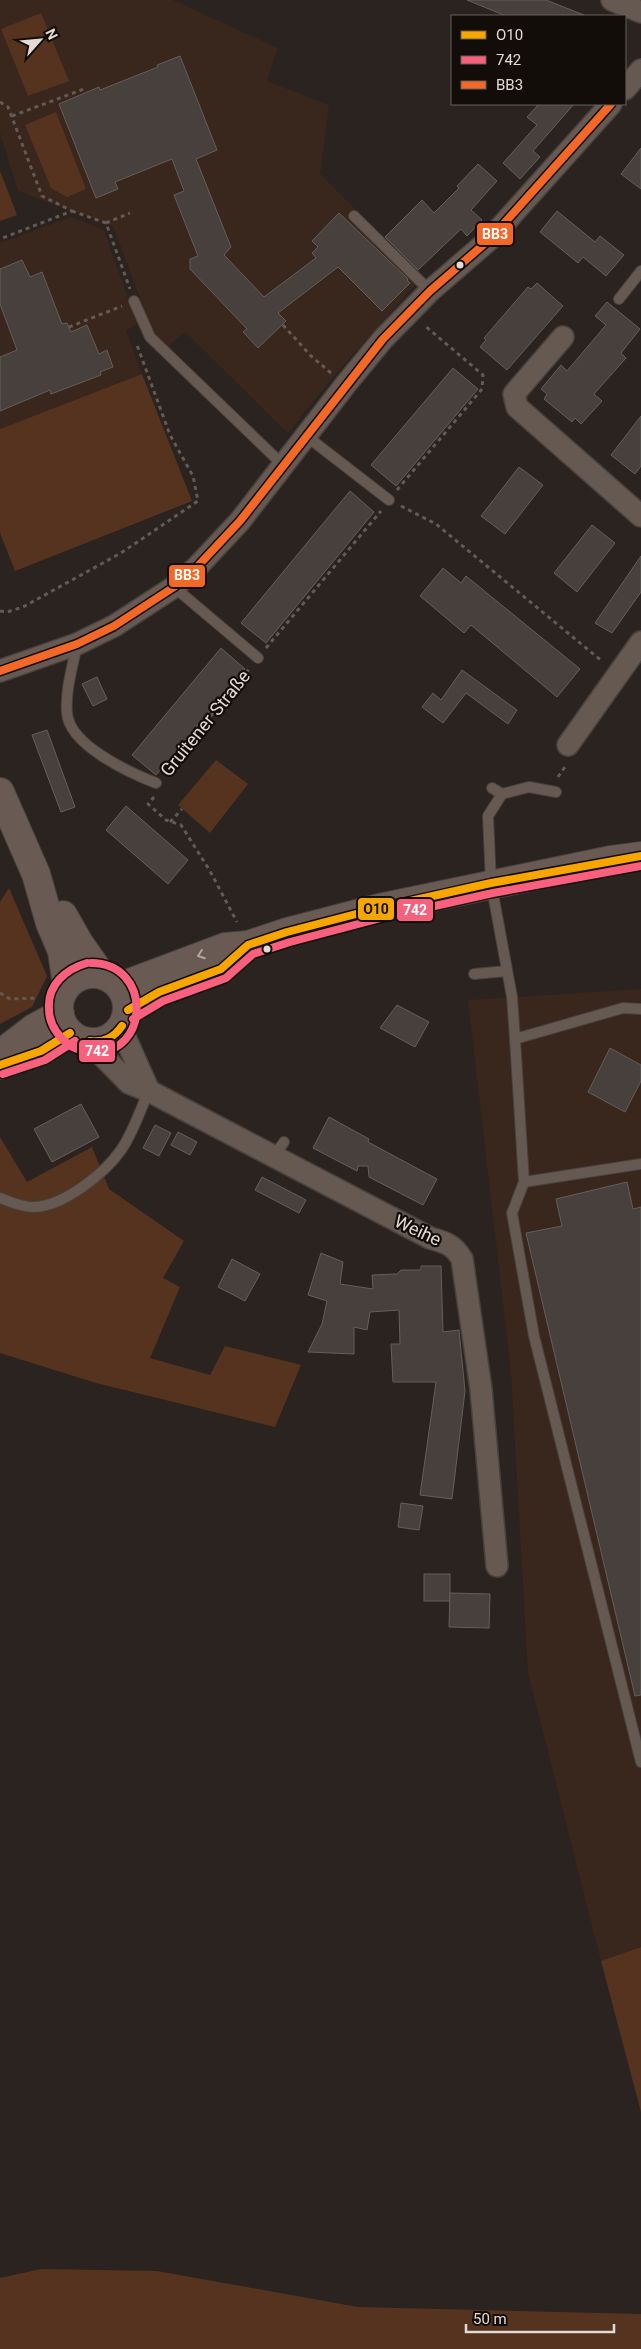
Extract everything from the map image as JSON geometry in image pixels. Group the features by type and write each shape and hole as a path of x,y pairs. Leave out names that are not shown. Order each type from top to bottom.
{"main road":[{"path":"0,792 36,874 50,924 62,951 67,985 59,1004 66,1022"},
{"path":"67,985 82,975 117,999 159,992 221,969 248,945 286,932 379,908 491,883 641,856"},
{"path":"0,1054 34,1028 66,1022 107,1040 117,999 36,874"},
{"path":"0,1065 41,1051 66,1022"}],"street":[{"path":"612,0 641,12"},
{"path":"626,87 641,70"},
{"path":"0,671 77,644 114,626 174,587 220,545 346,384 408,312 490,239 610,105"},
{"path":"563,337 514,394 517,407 641,516"},
{"path":"568,745 641,642"},
{"path":"117,999 149,1092"},
{"name":"Weihe","path":"66,1022 128,1083 279,1149 430,1238 447,1243 456,1249 462,1258 481,1389 497,1566"}],"lane":[{"path":"354,216 430,291"},
{"path":"618,299 641,271"},
{"path":"134,301 142,323 150,336 283,465"},
{"path":"306,436 389,500"},
{"name":"Gruitener Straße","path":"174,587 258,658"},
{"name":"Gruitener Straße","path":"77,644 67,697 66,714 69,723 75,732 97,752 134,775 156,783"},
{"path":"556,792 529,787 502,794 488,816 491,883 512,997 524,1182 512,1213 534,1336 641,1762"},
{"path":"492,788 502,794"},
{"path":"477,833 489,838"},
{"path":"474,974 507,971"},
{"path":"515,1039 623,1008 641,1009"},
{"path":"0,1198 22,1206 35,1207 48,1204 82,1186 102,1172 122,1149 149,1092"},
{"path":"524,1182 641,1164"}],"path":[{"path":"12,116 84,89"},
{"path":"0,102 8,107 42,196 72,211 106,223 130,213"},
{"path":"0,239 72,211"},
{"path":"69,327 134,301 106,223"},
{"name":"Gruitener Straße","path":"156,783 482,389 484,383 483,375 408,312"},
{"path":"0,610 7,612 23,607 121,553 198,501 194,476 170,435 137,346 136,337 142,323"},
{"path":"283,324 320,366 346,384"},
{"path":"389,500 436,524 618,674"},
{"path":"156,783 162,788 148,804 170,822 181,825 210,871 248,945"},
{"path":"170,822 182,809"},
{"path":"0,994 66,1022"}],"shaded area":[{"path":"0,0 173,0 278,48 267,81 329,105 320,174 423,276 334,376 288,433 185,332 164,350 151,327 113,226 18,191 0,133"},
{"path":"41,13 69,81 28,96 1,29"},
{"path":"56,112 86,189 67,197 51,188 25,125"},
{"path":"0,171 17,215 0,221"},
{"path":"71,217 104,230 137,325 126,330 142,374 0,429 0,243"},
{"path":"142,374 192,501 15,571 0,533 0,429"},
{"path":"216,760 248,784 210,833 178,805"},
{"path":"9,888 47,976 32,1007 0,1024 0,902"},
{"path":"641,989 641,1947 601,1961 528,1673 511,1373 468,1000"},
{"path":"0,1137 27,1182 92,1147 109,1189 184,1241 163,1278 180,1287 150,1358 210,1375 225,1346 301,1365 275,1427 96,1383 0,1353"},
{"path":"641,1947 641,2112 601,1961"},
{"path":"41,2269 157,2271 358,2307 641,2314 641,2349 0,2349 0,2278"}],"building":[{"path":"467,0 546,0 584,15 504,15"},
{"path":"180,56 217,150 196,159 231,247 224,255 264,297 316,258 312,253 318,247 312,241 339,213 410,283 382,311 338,267 278,313 286,321 258,348 243,332 247,329 190,269 190,259 198,256 174,195 184,191 172,159 115,182 118,189 96,198 59,104 99,87 100,90 158,67 157,65"},
{"path":"538,105 573,105 533,151 540,157 520,179 503,163 537,125 527,117"},
{"path":"641,148 641,189 621,174"},
{"path":"478,164 497,181 471,210 482,220 467,236 461,229 418,270 385,237 422,200 434,213 459,188 457,186"},
{"path":"557,211 595,242 600,236 624,255 606,276 583,257 578,263 540,232"},
{"path":"22,260 30,277 42,272 62,324 67,323 71,332 87,325 99,354 107,350 113,367 100,372 101,375 51,394 50,390 0,411 0,357 17,350 0,304 0,269"},
{"path":"537,283 563,306 507,370 480,347 486,340 484,338 528,287 531,289"},
{"path":"607,302 640,329 621,353 626,358 594,394 602,401 581,424 575,418 572,422 544,399 547,394 541,389 561,365 567,371 606,325 595,316"},
{"path":"453,368 478,389 396,486 371,465"},
{"path":"641,416 641,466 635,474 611,455"},
{"path":"519,467 543,485 505,534 481,516"},
{"path":"350,491 374,512 266,643 241,623"},
{"path":"592,525 615,543 577,592 554,573"},
{"path":"641,556 641,592 612,633 595,623"},
{"path":"443,568 461,583 466,576 580,669 557,697 471,625 464,633 420,596"},
{"path":"221,648 245,669 156,775 132,755"},
{"path":"462,670 517,710 508,724 466,693 443,723 422,707 433,693 441,700"},
{"path":"97,677 107,699 93,706 82,684"},
{"path":"47,730 75,807 61,812 32,735"},
{"path":"126,806 188,860 168,884 106,830"},
{"path":"397,1005 429,1022 415,1047 380,1028"},
{"path":"610,1048 641,1065 641,1081 625,1112 588,1092"},
{"path":"81,1104 99,1137 52,1162 34,1129"},
{"path":"329,1117 369,1139 368,1142 437,1179 423,1205 369,1177 368,1166 358,1166 357,1171 313,1148"},
{"path":"155,1125 171,1133 159,1156 143,1148"},
{"path":"178,1132 197,1142 190,1155 171,1145"},
{"path":"262,1177 306,1200 299,1213 255,1190"},
{"path":"627,1182 633,1209 641,1207 641,1695 635,1696 526,1233 562,1226 556,1199"},
{"path":"321,1253 343,1262 340,1284 373,1289 372,1275 397,1274 401,1270 421,1270 421,1266 441,1266 443,1332 459,1330 465,1391 452,1499 420,1495 436,1382 393,1382 391,1344 400,1344 399,1310 370,1312 367,1330 354,1327 354,1354 308,1352 322,1324 327,1301 308,1295"},
{"path":"232,1259 260,1274 245,1301 218,1287"},
{"path":"401,1503 423,1506 419,1530 398,1527"},
{"path":"424,1574 450,1574 450,1601 424,1601"},
{"path":"450,1593 490,1594 489,1628 449,1627"}],"transit line":[{"name":"BB3","path":"0,671 77,644 114,626 174,587 197,567 240,521 383,339 430,291 490,239 610,105"},
{"name":"O10","path":"128,1010 159,992 221,969 248,945 287,932 379,908 491,883 641,856"},
{"name":"742","path":"133,1019 163,1001 226,978 253,954 290,942 381,918 493,893 641,866"},
{"name":"742","path":"87,963 72,969 59,979 51,993 49,1014 54,1029 68,1044 83,1051 93,1052 112,1049 125,1039 134,1025 137,1009 134,992 125,977 111,967 91,963"},
{"name":"O10","path":"90,1041 100,1041 109,1038 122,1026"},
{"name":"O10","path":"0,1065 41,1051 70,1033"},
{"name":"742","path":"3,1074 45,1060 75,1041"}]}
